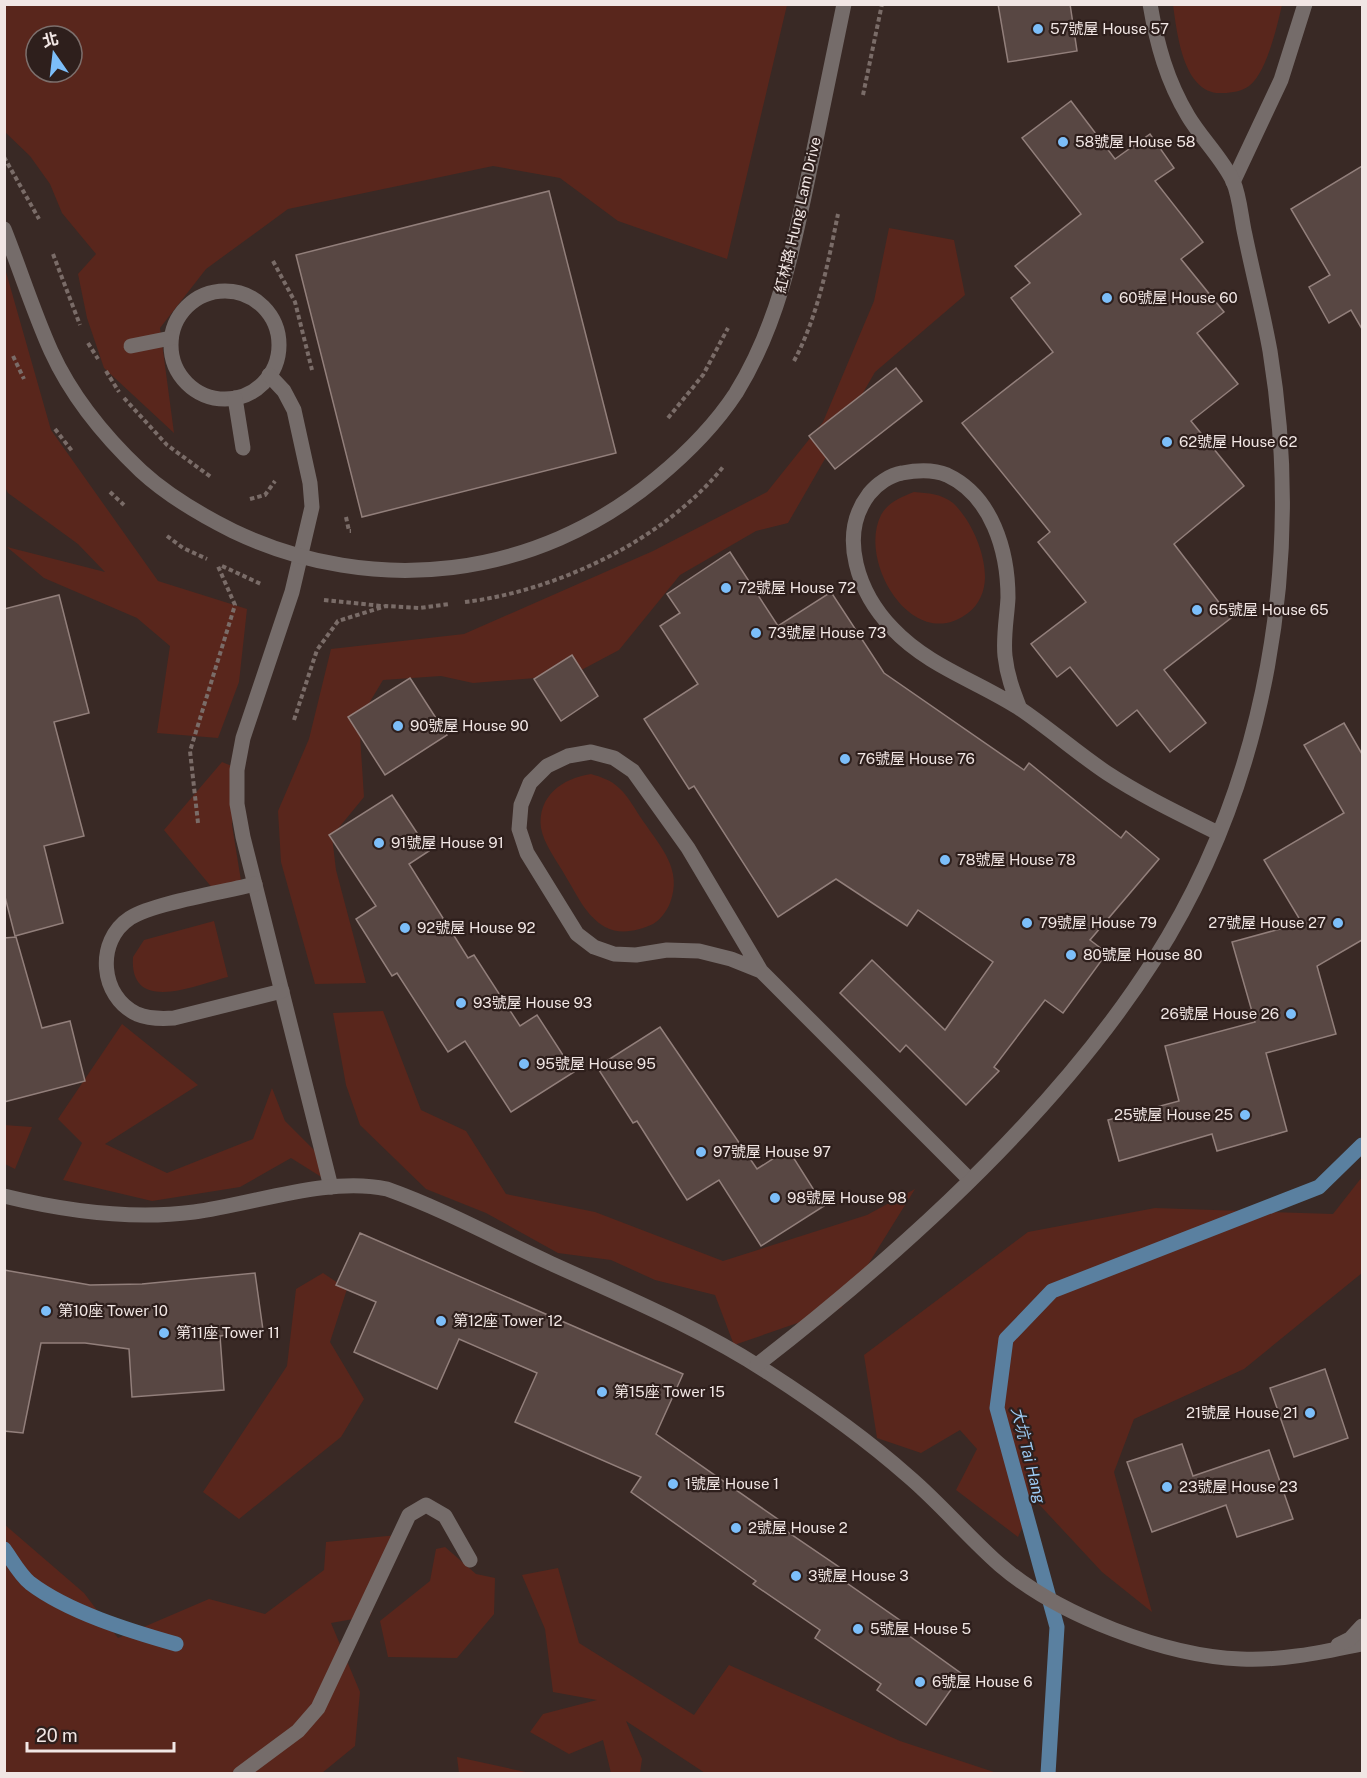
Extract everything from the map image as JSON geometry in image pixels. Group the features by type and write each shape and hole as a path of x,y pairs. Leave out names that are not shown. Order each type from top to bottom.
{"street":[{"name":"紅林路 Hung Lam Drive","path":"4,229 52,353 91,417 142,472 202,516 271,549 343,567 418,572 492,562 564,538 629,501 687,453 735,394 770,329 792,257 844,4"},
{"path":"757,1365 866,1276 970,1180 1065,1078 1110,1023 1155,958 1193,889 1218,833 1250,742 1269,665 1280,586 1284,508 1280,429 1270,350 1233,182 1188,116 1169,81 1157,44 1150,4"},
{"path":"1233,182 1281,80 1305,4"},
{"path":"223,290 242,293 259,302 272,315 278,333 279,352 269,375 251,392 235,398 218,398 201,394 187,384 174,363 171,338 177,320 189,305 205,294 223,290"},
{"path":"131,346 171,338"},
{"path":"269,375 284,391 294,410 310,483 310,521 292,592 243,738 237,770 241,826 331,1187"},
{"path":"235,398 243,448"},
{"path":"1020,709 1010,682 1005,656 1008,576 1004,550 995,527 967,486 945,474 920,470 896,474 875,487 864,500 859,507 852,531 854,555 867,590 891,627 908,644 928,658 1020,709 1108,774 1162,806 1218,833"},
{"path":"761,971 731,958 699,951 667,950 636,955 614,954 594,947 577,934 564,917 526,853 519,829 521,805 530,783 547,766 568,756 591,752 614,758 633,771 688,848 761,971 970,1180"},
{"path":"255,884 147,911 129,919 116,932 108,950 106,968 111,987 121,1002 137,1014 155,1019 174,1018 282,991"},
{"path":"4,1196 41,1205 117,1214 192,1212 331,1187 368,1185 405,1196 696,1330 757,1365 840,1422 907,1474 1001,1565 1057,1602 1157,1646 1199,1655 1242,1660 1285,1658 1362,1644"},
{"path":"240,1773 298,1731 318,1708 409,1515 426,1505 445,1516 470,1560"},
{"path":"1327,1651 1350,1639 1362,1626"}],"path":[{"path":"861,107 882,4"},
{"path":"793,363 804,343 827,266 839,209"},
{"path":"273,261 295,302 314,378"},
{"path":"661,427 703,375 730,324"},
{"path":"294,720 317,650 338,621 386,606 420,608 501,598 579,572 651,532 713,479 728,460"},
{"path":"344,509 349,531 360,532"},
{"path":"198,823 190,751 235,606 217,564"}],"shaded area":[{"path":"4,5 787,5 727,259 618,221 560,178 493,166 288,209 206,269 160,328 174,433 104,368 87,318 78,274 96,254 62,213 50,184 30,156 5,132"},
{"path":"1173,5 1282,5 1266,60 1249,86 1223,93 1210,91 1199,84 1184,60"},
{"path":"889,228 954,240 965,295 875,372 788,523 756,531 680,575 619,650 572,675 473,683 441,676 383,680 359,720 364,797 332,836 336,870 366,983 315,984 281,862 278,811 309,739 331,649 464,634 653,551 767,492 823,422 874,301"},
{"path":"4,265 51,430 158,581 247,609 239,682 218,738 157,733 170,646 137,618 44,578 7,547 105,572 78,544 8,493 5,487"},
{"path":"914,492 940,496 953,503 971,527 983,557 985,577 981,597 968,613 948,623 928,622 910,613 895,597 884,578 877,556 876,534 881,515 891,503"},
{"path":"222,762 237,768 232,825 242,887 214,890 164,830"},
{"path":"591,774 613,783 626,796 663,850 672,869 674,880 669,906 656,922 641,929 617,931 605,927 592,917 548,847 541,828 543,807 554,790 571,780"},
{"path":"214,921 228,977 167,992 153,991 142,986 135,975 133,957 144,940"},
{"path":"383,1011 421,1110 466,1131 506,1194 595,1212 723,1261 867,1215 915,1189 841,1308 734,1345 715,1295 655,1280 611,1260 558,1253 486,1213 426,1189 360,1125 346,1085 333,1013"},
{"path":"122,1024 198,1085 105,1144 167,1173 253,1139 272,1088 285,1121 318,1154 323,1178 291,1158 240,1187 152,1201 63,1180 82,1143 58,1119"},
{"path":"4,1125 32,1127 15,1169 5,1164"},
{"path":"1362,1177 1362,1273 1244,1369 1134,1419 1114,1472 1152,1612 1102,1572 1035,1500 1018,1537 956,1490 977,1449 960,1430 921,1453 877,1438 864,1355 1028,1232 1155,1208 1333,1214"},
{"path":"323,1273 347,1289 330,1342 364,1399 341,1437 239,1519 203,1492 287,1366 296,1289"},
{"path":"4,1524 84,1593 118,1638 209,1599 265,1614 324,1570 326,1542 408,1534 385,1575 370,1616 331,1623 360,1692 355,1746 322,1773 5,1773"},
{"path":"445,1547 476,1574 495,1578 494,1614 457,1658 388,1657 380,1621 430,1581 436,1549"},
{"path":"558,1568 579,1643 694,1715 729,1665 900,1741 997,1773 705,1773 626,1721 642,1759 640,1773 611,1773 603,1740 569,1754 530,1732 543,1714 597,1700 553,1692 545,1629 522,1575"},
{"path":"457,1757 530,1773 459,1773"}],"building":[{"name":"57號屋 House 57","path":"998,4 1070,4 1077,51 1008,62"},
{"path":"1071,101 1115,159 1150,134 1174,168 1155,181 1203,242 1181,259 1224,312 1197,333 1238,384 1191,421 1244,486 1174,544 1231,618 1164,670 1206,723 1170,752 1137,710 1117,726 1070,667 1057,677 1031,644 1086,602 1038,542 1050,532 962,423 1053,352 1011,298 1030,283 1015,266 1081,214 1022,138"},
{"path":"1362,166 1362,329 1351,310 1329,323 1309,287 1330,275 1291,209"},
{"path":"549,191 616,453 362,517 296,255"},
{"path":"896,368 922,401 835,469 809,436"},
{"path":"730,552 778,626 831,592 884,673 1024,770 1029,763 1121,838 1126,831 1159,859 1090,940 1107,953 1063,1013 1045,1000 994,1067 999,1071 966,1105 906,1045 900,1052 840,993 872,960 945,1030 993,962 918,910 907,926 836,879 778,917 694,786 689,789 644,719 698,684 660,626 680,613 667,594"},
{"path":"59,595 89,713 54,722 84,836 44,846 63,923 15,936 4,893 4,609"},
{"path":"572,655 598,696 561,721 534,679"},
{"name":"90號屋 House 90","path":"410,678 447,735 385,775 348,717"},
{"path":"1344,723 1362,754 1362,940 1317,966 1336,1034 1266,1053 1287,1131 1217,1151 1212,1134 1119,1161 1108,1120 1179,1101 1165,1046 1255,1022 1232,942 1302,923 1264,860 1344,813 1304,745"},
{"path":"392,795 429,851 409,864 468,958 474,955 520,1026 537,1015 574,1072 511,1112 465,1041 448,1052 397,973 392,976 356,919 376,906 329,835"},
{"path":"16,937 42,1028 70,1021 85,1081 4,1102 4,938"},
{"path":"660,1027 757,1169 788,1149 824,1206 761,1246 719,1180 687,1200 637,1121 633,1123 597,1067"},
{"path":"360,1233 683,1374 656,1434 779,1520 776,1524 839,1567 834,1574 901,1621 897,1627 962,1674 926,1725 877,1690 881,1684 815,1638 820,1630 753,1584 756,1581 631,1492 641,1477 515,1422 537,1373 459,1339 437,1389 354,1352 376,1302 336,1285"},
{"name":"第11座 Tower 11","path":"4,1270 90,1285 142,1284 255,1273 263,1330 220,1336 224,1390 132,1397 129,1349 85,1343 41,1343 23,1433 4,1431"},
{"name":"21號屋 House 21","path":"1325,1369 1348,1438 1294,1457 1270,1388"},
{"path":"1182,1444 1193,1476 1269,1450 1293,1519 1237,1537 1226,1505 1152,1532 1127,1462"}],"waterway":[{"name":"大坑 Tai Hang","path":"1048,1774 1057,1627 997,1408 1006,1339 1052,1291 1319,1187 1362,1145"},
{"path":"4,1549 26,1580 62,1603 120,1627 176,1644"}],"place":[{"name":"57號屋 House 57","path":"1038,29"},
{"name":"58號屋 House 58","path":"1063,142"},
{"name":"60號屋 House 60","path":"1107,298"},
{"name":"62號屋 House 62","path":"1167,442"},
{"name":"72號屋 House 72","path":"726,588"},
{"name":"65號屋 House 65","path":"1197,610"},
{"name":"73號屋 House 73","path":"756,633"},
{"name":"90號屋 House 90","path":"398,726"},
{"name":"76號屋 House 76","path":"845,759"},
{"name":"91號屋 House 91","path":"379,843"},
{"name":"78號屋 House 78","path":"945,860"},
{"name":"79號屋 House 79","path":"1027,923"},
{"name":"27號屋 House 27","path":"1338,923"},
{"name":"92號屋 House 92","path":"405,928"},
{"name":"80號屋 House 80","path":"1071,955"},
{"name":"93號屋 House 93","path":"461,1003"},
{"name":"26號屋 House 26","path":"1291,1014"},
{"name":"95號屋 House 95","path":"524,1064"},
{"name":"25號屋 House 25","path":"1245,1115"},
{"name":"97號屋 House 97","path":"701,1152"},
{"name":"98號屋 House 98","path":"775,1198"},
{"name":"第10座 Tower 10","path":"46,1311"},
{"name":"第12座 Tower 12","path":"441,1321"},
{"name":"第11座 Tower 11","path":"164,1333"},
{"name":"第15座 Tower 15","path":"602,1392"},
{"name":"21號屋 House 21","path":"1310,1413"},
{"name":"1號屋 House 1","path":"673,1484"},
{"name":"23號屋 House 23","path":"1167,1487"},
{"name":"2號屋 House 2","path":"736,1528"},
{"name":"3號屋 House 3","path":"796,1576"},
{"name":"5號屋 House 5","path":"858,1629"},
{"name":"6號屋 House 6","path":"920,1682"}]}
